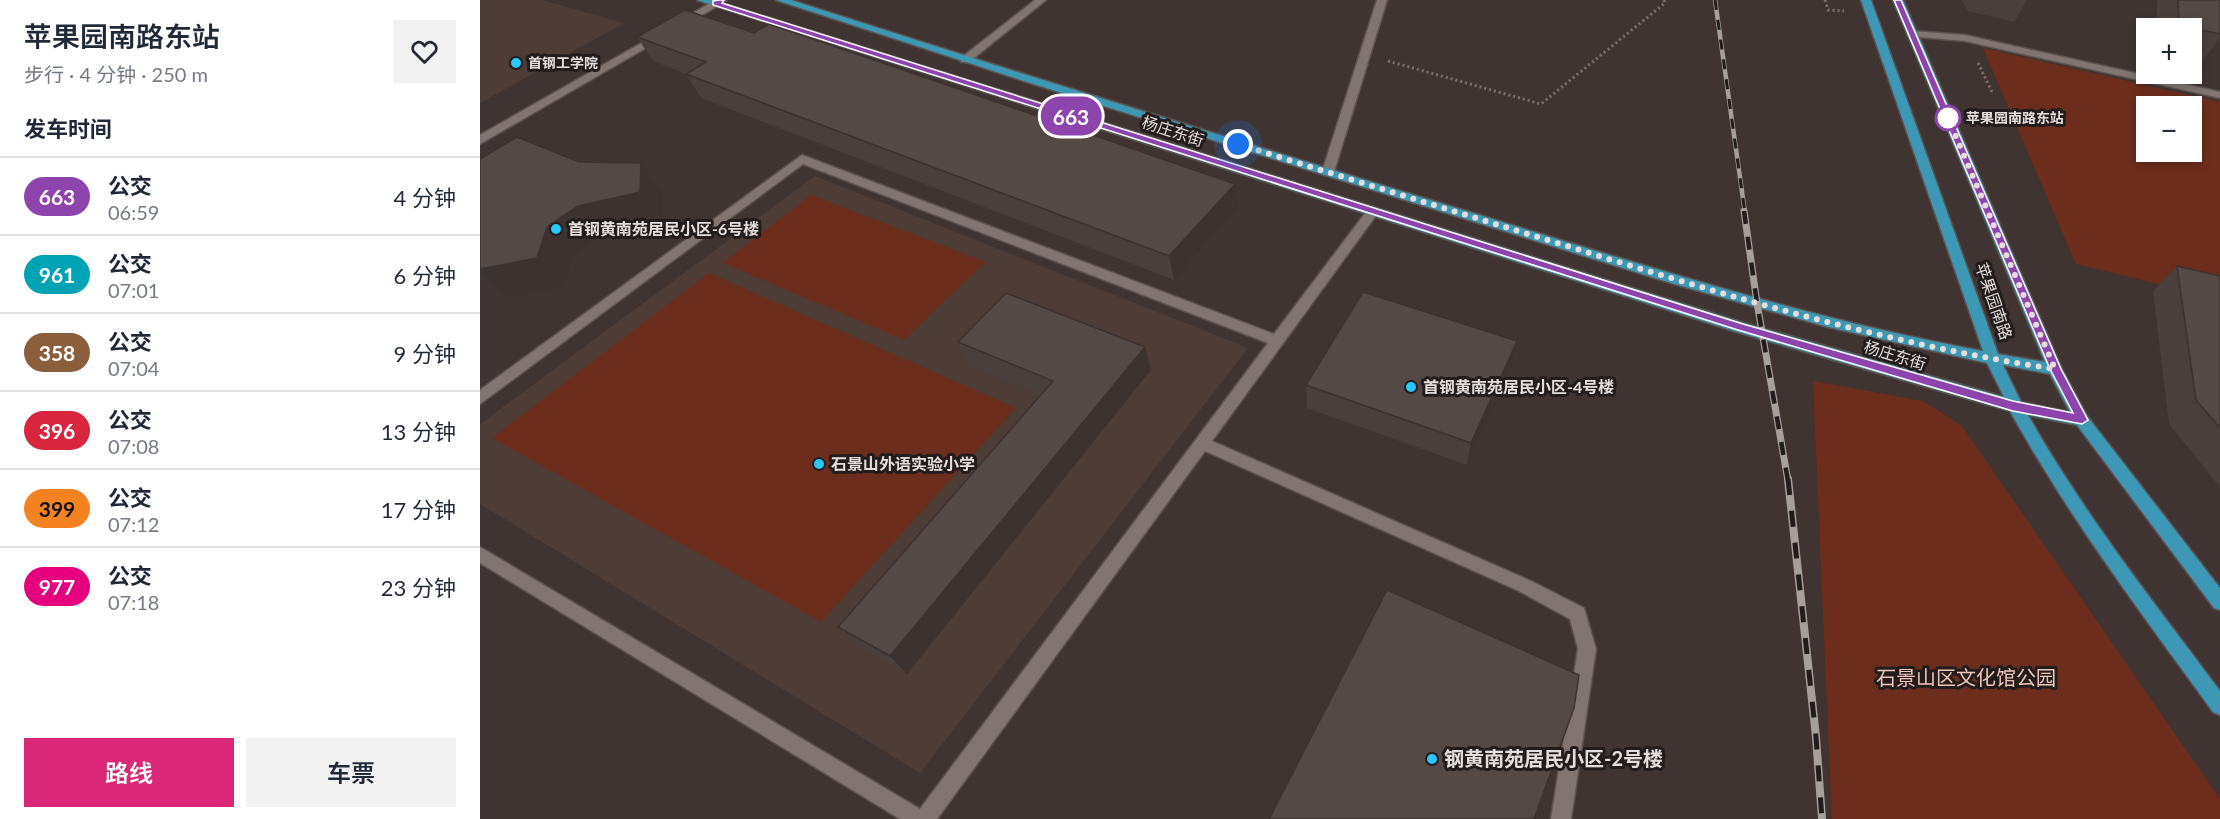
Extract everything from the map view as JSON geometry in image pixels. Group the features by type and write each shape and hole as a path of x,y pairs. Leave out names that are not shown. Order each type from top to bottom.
{"main road":[{"name":"杨庄东街","path":"702,0 719,2 1742,327 2013,406 2082,420"},
{"name":"杨庄东街","path":"781,0 965,60 1738,299 1993,360 2055,369"},
{"name":"苹果园南路","path":"1866,0 1993,360 2013,406 2061,486 2220,706"},
{"name":"苹果园南路","path":"1898,0 2055,369 2082,420 2220,602"}],"street":[{"path":"965,60 1041,0"},
{"path":"1328,172 1382,0"},
{"path":"480,140 719,2"},
{"path":"1912,33 1965,38 2220,94"},
{"path":"480,398 802,159 1277,341"},
{"path":"926,819 1372,211"},
{"path":"1202,443 1525,586 1578,614 1587,649 1561,819"},
{"path":"480,554 919,819"}],"path":[{"path":"1364,55 1542,104 1665,3 1664,0"}],"shaded area":[{"name":"首钢工学院","path":"480,0 542,0 624,23 480,103"},
{"name":"石景山外语实验小学","path":"815,176 1248,348 920,773 480,504 480,424"}],"green space":[{"path":"1983,48 2194,96 2136,96 2136,162 2202,162 2202,98 2220,102 2220,299 2076,264"},
{"path":"811,195 986,262 904,340 723,263"},
{"path":"709,273 1016,408 821,622 492,438"},
{"name":"石景山区文化馆公园","path":"1813,381 1923,401 1962,426 2220,799 2220,819 1832,819"}],"building":[{"path":"2178,0 2220,0 2220,34 2202,30 2202,18 2179,18"},
{"path":"685,10 754,33 769,24 1235,184 1169,256 686,74 706,62 637,37"},
{"path":"517,137 579,162 641,163 640,192 578,206 547,227 537,258 480,269 480,159"},
{"path":"2177,266 2220,276 2220,428 2196,400"},
{"name":"首钢黄南苑居民小区-4号楼","path":"1363,292 1517,341 1471,443 1306,385"},
{"path":"1006,293 1145,347 890,656 838,627 1053,381 958,342"},
{"name":"钢黄南苑居民小区-2号楼","path":"1387,590 1579,675 1574,708 1534,819 1269,819"}],"railway":[{"path":"1715,0 1745,213"},
{"path":"1744,211 1757,303 1788,481"},
{"path":"1788,479 1816,737 1822,819"}],"bus line":[{"name":"663","path":"722,0 716,3 1742,327 2013,406 2082,420 2055,369 1898,0"}],"place":[{"name":"首钢工学院","path":"516,63"},
{"name":"苹果园南路东站","path":"1948,118"},
{"name":"首钢黄南苑居民小区-6号楼","path":"556,229"},
{"name":"首钢黄南苑居民小区-4号楼","path":"1411,387"},
{"name":"石景山外语实验小学","path":"819,464"},
{"name":"钢黄南苑居民小区-2号楼","path":"1432,759"}],"route":[{"path":"1238,144 1738,299 1922,345 1993,360 2055,369 1948,118"}]}
